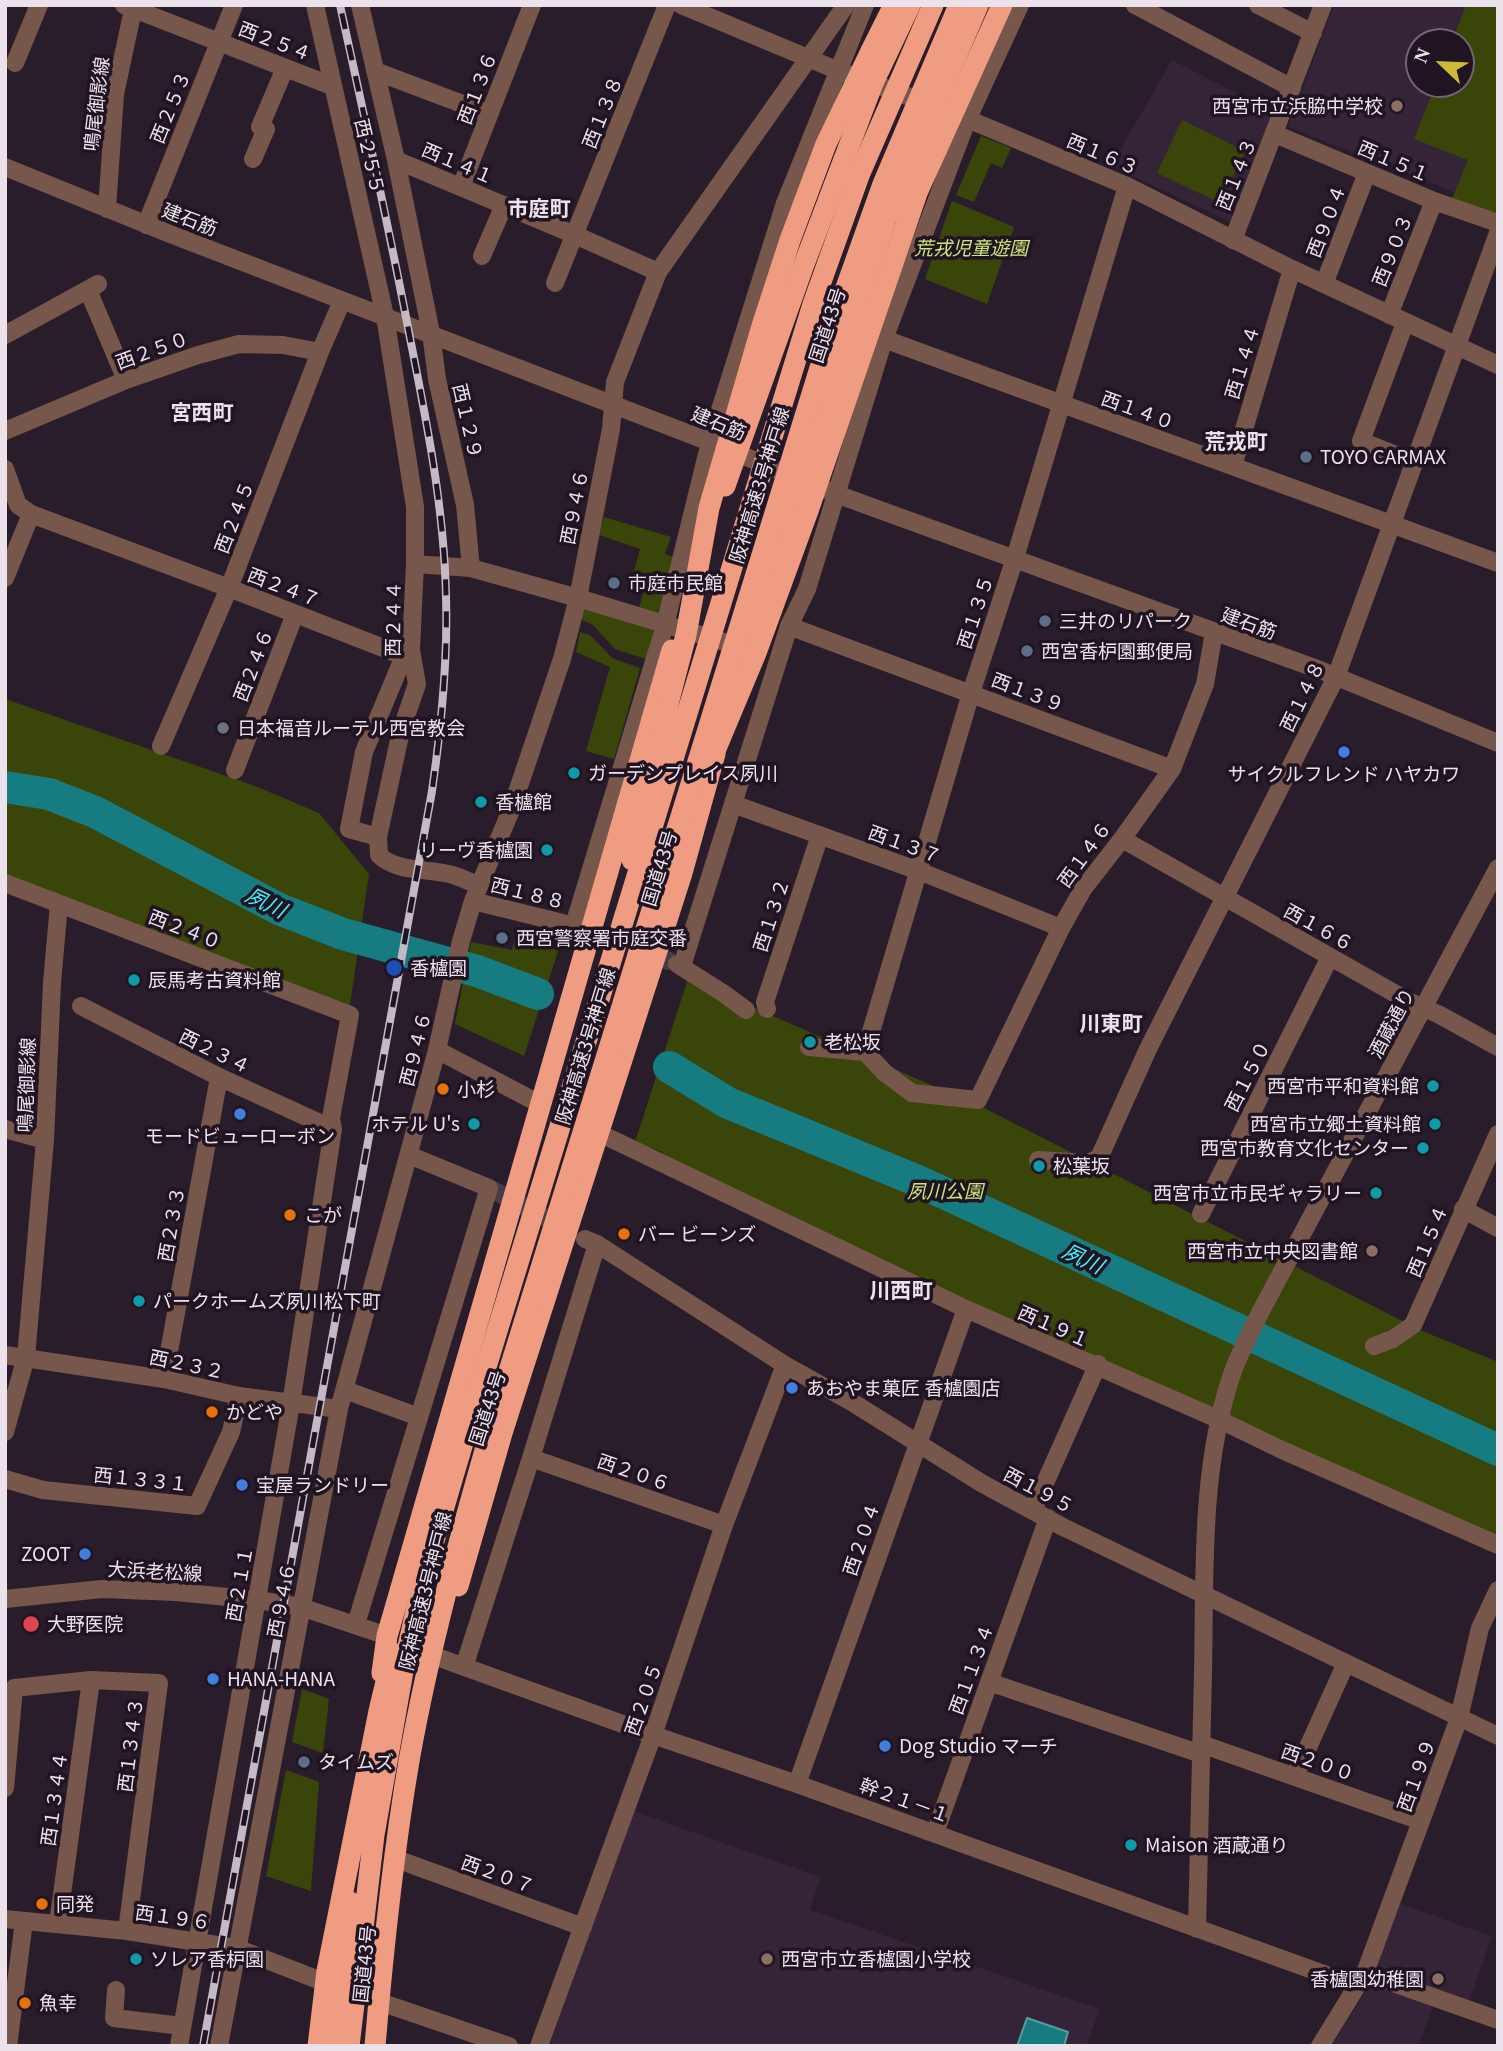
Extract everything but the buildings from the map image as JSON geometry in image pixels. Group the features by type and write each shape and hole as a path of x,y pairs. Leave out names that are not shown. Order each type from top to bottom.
{"highway":[{"path":"627,907 635,829 686,635 709,508 762,326 790,240 826,144 894,5"},
{"name":"国道43号","path":"330,2046 387,1636 540,1104 672,627 873,83 910,5"},
{"name":"阪神高速3号神戸線","path":"349,2046 374,1835 405,1660 425,1571 813,304 860,173 933,5"},
{"name":"阪神高速3号神戸線","path":"377,2046 397,1838 409,1759 450,1577 492,1426 836,313 883,184 959,5"},
{"name":"国道43号","path":"377,2046 399,1860 437,1657 502,1433 682,873 744,648 886,219 978,5"},
{"path":"653,905 756,653 918,193 1002,5"},
{"path":"316,2046 327,1971 379,1711 430,1506 470,1419"},
{"path":"316,2046 350,1900"}],"street":[{"path":"15,63 39,5"},
{"name":"西２５３","path":"146,225 234,5"},
{"name":"西２５５","path":"315,5 385,316"},
{"name":"西１２９","path":"360,5 396,160 431,333 437,379 465,505 471,568"},
{"name":"西１３６","path":"461,187 532,5"},
{"name":"西１３８","path":"555,283 667,5"},
{"name":"西１６３","path":"681,5 839,71 968,118 1127,186 1292,269 1498,365"},
{"name":"西９４６","path":"219,2046 340,1409 437,1050 461,941 476,893 515,798 562,659 578,598 611,429 615,382 658,272 846,5"},
{"path":"672,627 710,442 785,204 864,5"},
{"path":"746,1010 680,965 789,626 807,589 884,339 968,118 1020,5"},
{"path":"1135,5 1293,88"},
{"path":"1258,5 1313,33"},
{"name":"西１４３","path":"1233,240 1323,5"},
{"name":"西２５４","path":"130,6 332,86"},
{"name":"鳴尾御影線","path":"107,209 116,94 130,6"},
{"path":"253,159 266,130 260,127 285,68"},
{"path":"375,71 489,114"},
{"name":"西１５１","path":"1275,134 1434,201 1498,223"},
{"name":"西１４１","path":"396,160 658,272"},
{"name":"建石筋","path":"5,167 146,225 431,333 836,494 1335,677 1498,743"},
{"name":"西９０４","path":"1324,284 1367,173"},
{"name":"西１３５","path":"864,1052 1127,186"},
{"name":"西９０３","path":"1414,463 1361,441 1434,201"},
{"path":"482,256 504,205"},
{"name":"西１４８","path":"1038,1160 1088,1163 1099,1158 1148,1049 1335,677 1498,233"},
{"name":"西１４４","path":"1233,466 1292,269"},
{"path":"5,335 93,287 126,380"},
{"name":"西２４５","path":"161,746 229,588 342,301"},
{"name":"西２４４","path":"377,837 401,731 417,684 407,653 415,564 415,507 385,316"},
{"name":"西１４０","path":"884,339 1498,563"},
{"name":"西２５０","path":"5,431 126,380 239,344 283,345 320,352"},
{"path":"5,469 18,505 31,514 5,578"},
{"name":"西２４７","path":"31,514 295,614 407,653"},
{"path":"415,564 471,568 744,648"},
{"name":"西２４６","path":"236,770 295,614"},
{"name":"西１３９","path":"789,626 1172,769"},
{"name":"西１８８","path":"476,893 555,923 577,926 672,627"},
{"name":"西１４６","path":"864,1052 885,1073 912,1093 978,1100 1083,888 1172,769 1205,684 1214,632"},
{"path":"407,653 365,752 349,829 377,837 379,855 385,861 453,875 476,893"},
{"name":"西１３７","path":"733,804 919,871 1061,928"},
{"name":"西１３２","path":"767,1009 765,1002 820,835"},
{"name":"西１６６","path":"1122,839 1410,1002 1498,1047"},
{"name":"酒蔵通り","path":"1197,1928 1208,1490 1228,1420 1237,1360 1498,868"},
{"name":"西２４０","path":"5,883 350,1015"},
{"name":"鳴尾御影線","path":"5,1432 26,1357 45,1140 52,983 59,904"},
{"name":"西１５０","path":"1201,1214 1330,957"},
{"name":"西２３４","path":"81,1006 219,1077 332,1123"},
{"name":"西２１１","path":"179,2046 291,1404 350,1015"},
{"path":"809,1047 864,1052"},
{"path":"437,1050 540,1104"},
{"name":"西２３３","path":"164,1379 219,1077"},
{"path":"5,1129 45,1140"},
{"name":"西１９１","path":"599,1133 965,1306 1097,1366 1228,1420 1498,1545"},
{"name":"西１５４","path":"1374,1346 1393,1339 1413,1325 1498,1134"},
{"path":"356,1624 489,1188 409,1155"},
{"path":"1463,1209 1498,1228"},
{"name":"西１９５","path":"531,1458 591,1241 785,1365 855,1404 916,1445 982,1484 1498,1736"},
{"name":"西２０４","path":"797,1783 965,1306"},
{"name":"西２３２","path":"5,1355 164,1379 239,1396 340,1409"},
{"name":"西２０５","path":"539,2046 653,1735 724,1525 785,1365"},
{"name":"西１１３４","path":"935,1833 989,1682 1041,1514 1097,1366"},
{"path":"345,1390 419,1417"},
{"name":"西１３３１","path":"5,1479 43,1490 197,1506 231,1432 239,1396"},
{"path":"464,1667 531,1458"},
{"name":"西２０６","path":"531,1458 724,1525"},
{"name":"大浜老松線","path":"5,1599 102,1589 169,1591 302,1607"},
{"name":"西１９９","path":"1320,2046 1361,1979 1459,1718 1480,1628 1498,1590"},
{"path":"302,1607 387,1636"},
{"name":"幹２１－１","path":"437,1657 653,1735 797,1783 1197,1928 1498,2020"},
{"path":"1295,1776 1346,1663"},
{"name":"西１３４３","path":"5,1788 14,1688 91,1680 159,1683 127,1931"},
{"name":"西１３４４","path":"58,1924 91,1680"},
{"name":"西２００","path":"989,1682 1295,1776 1422,1821"},
{"name":"西２０７","path":"399,1860 583,1927"},
{"name":"西１９６","path":"5,1919 127,1931 236,1948 329,1984"},
{"path":"8,2046 24,1921"},
{"path":"116,1990 114,2018 182,2026"},
{"path":"383,2003 509,2046"}],"shaded area":[{"name":"西宮市立浜脇中学校","path":"1334,5 1498,5 1498,209 1288,127"},
{"path":"1172,60 1276,114 1232,223 1111,166"},
{"name":"西宮市立香櫨園小学校","path":"633,1811 820,1877 810,1910 1100,2009 1086,2046 552,2046 552,2037"},
{"name":"香櫨園幼稚園","path":"1400,1904 1492,1936 1468,2004 1427,2004 1433,2007 1418,2046 1331,2046 1367,1990 1377,1985 1382,1972 1378,1963"}],"green space":[{"path":"1466,5 1498,5 1498,224 1449,206 1468,160 1414,139 1430,98 1475,98 1475,28 1457,28"},
{"path":"1182,120 1245,151 1220,203 1157,173"},
{"path":"981,136 1011,148 1002,168 991,163 974,202 956,195"},
{"name":"荒戎児童遊園","path":"952,201 1014,227 987,304 925,279"},
{"path":"604,517 671,537 665,554 673,557 659,613 639,608 647,579 633,575 640,549 599,535"},
{"path":"584,609 654,629 646,659 615,649 593,625 580,619"},
{"path":"580,632 590,635 612,658 640,668 614,759 586,751 610,667 576,652"},
{"path":"5,699 255,786 319,813 369,874 350,1005 331,1001 5,881"},
{"path":"518,926 564,933 524,1056 455,1024 471,942 512,950"},
{"name":"夙川公園","path":"688,979 984,1108 1420,1330 1498,1362 1498,1538 930,1285 674,1166 662,1152 635,1142"},
{"path":"302,1689 329,1699 323,1753 292,1742"},
{"path":"286,1770 319,1782 311,1891 266,1876"}],"water":[{"path":"1027,2018 1068,2032 1064,2046 1017,2046"}],"waterway":[{"name":"夙川","path":"5,787 49,794 95,812 279,909 343,934 477,971 538,994"},
{"name":"夙川","path":"669,1067 728,1103 918,1181 1498,1450"}],"tunnel":[{"path":"579,927 677,964"},
{"path":"489,1188 567,1229"}],"railway":[{"path":"203,2046 432,791 445,668 445,562 434,466 394,255 340,5"}],"place":[{"name":"西宮市立浜脇中学校","path":"1397,106"},
{"name":"TOYO CARMAX","path":"1306,457"},
{"name":"市庭市民館","path":"614,583"},
{"name":"三井のリパーク","path":"1045,621"},
{"name":"西宮香枦園郵便局","path":"1027,651"},
{"name":"日本福音ルーテル西宮教会","path":"223,728"},
{"name":"サイクルフレンド ハヤカワ","path":"1344,752"},
{"name":"ガーデンプレイス夙川","path":"574,773"},
{"name":"香櫨館","path":"481,802"},
{"name":"リーヴ香櫨園","path":"547,850"},
{"name":"西宮警察署市庭交番","path":"502,938"},
{"name":"香櫨園","path":"394,968"},
{"name":"辰馬考古資料館","path":"134,980"},
{"name":"老松坂","path":"810,1042"},
{"name":"西宮市平和資料館","path":"1433,1086"},
{"name":"小杉","path":"443,1089"},
{"name":"モードビューローボン","path":"240,1114"},
{"name":"ホテル U's","path":"474,1124"},
{"name":"西宮市立郷土資料館","path":"1435,1124"},
{"name":"西宮市教育文化センター","path":"1423,1148"},
{"name":"松葉坂","path":"1039,1166"},
{"name":"西宮市立市民ギャラリー","path":"1376,1193"},
{"name":"こが","path":"290,1215"},
{"name":"バー ビーンズ","path":"624,1234"},
{"name":"西宮市立中央図書館","path":"1372,1251"},
{"name":"パークホームズ夙川松下町","path":"139,1301"},
{"name":"あおやま菓匠 香櫨園店","path":"792,1388"},
{"name":"かどや","path":"212,1412"},
{"name":"宝屋ランドリー","path":"242,1485"},
{"name":"ZOOT","path":"85,1554"},
{"name":"大野医院","path":"31,1624"},
{"name":"HANA-HANA","path":"213,1679"},
{"name":"Dog Studio マーチ","path":"885,1746"},
{"name":"タイムズ","path":"304,1762"},
{"name":"Maison 酒蔵通り","path":"1131,1845"},
{"name":"同発","path":"42,1904"},
{"name":"ソレア香枦園","path":"136,1959"},
{"name":"西宮市立香櫨園小学校","path":"767,1959"},
{"name":"香櫨園幼稚園","path":"1438,1979"},
{"name":"魚幸","path":"25,2003"}],"district":[{"name":"市庭町","path":"539,208"},
{"name":"宮西町","path":"202,412"},
{"name":"荒戎町","path":"1236,441"},
{"name":"川東町","path":"1111,1023"},
{"name":"川西町","path":"901,1290"}]}
